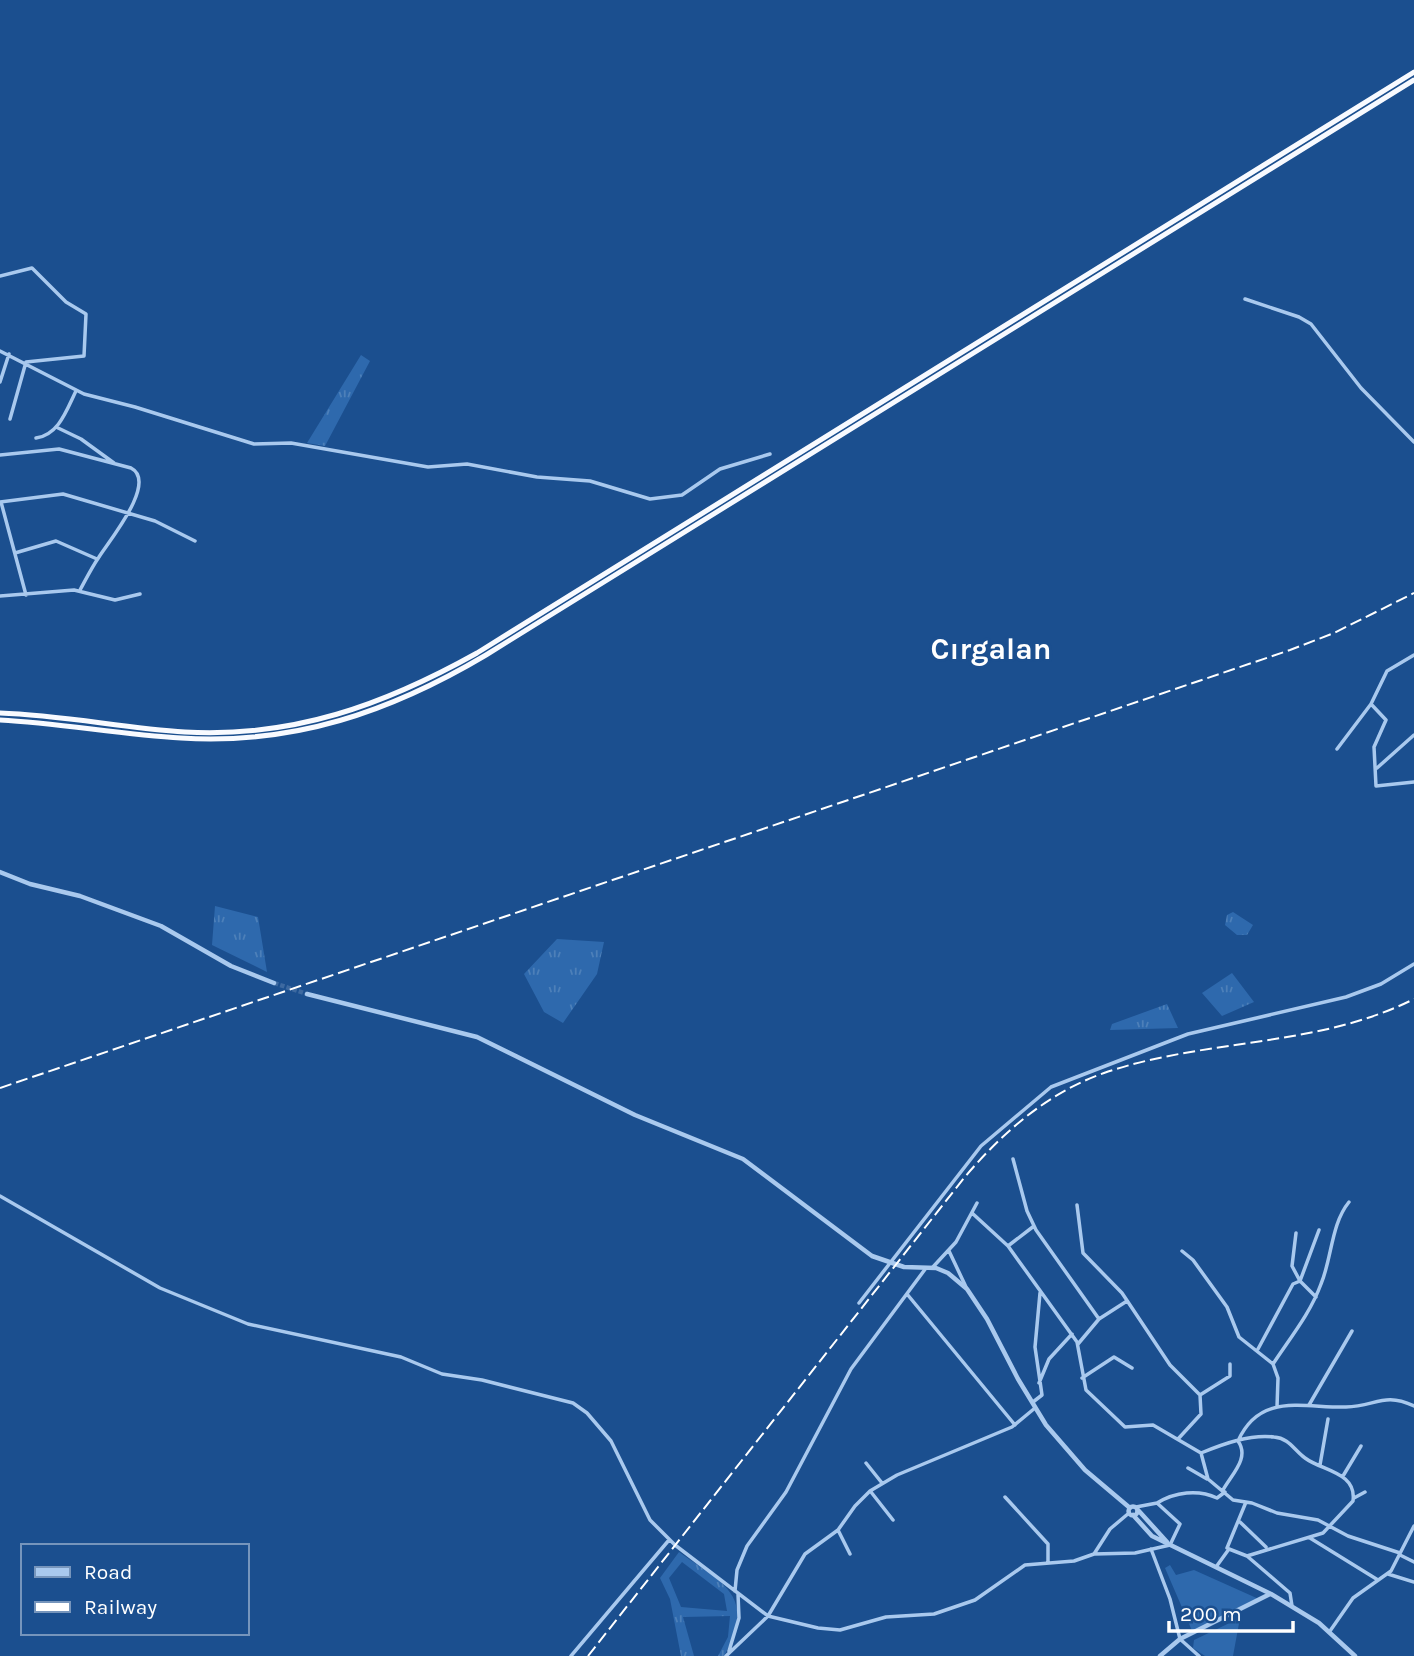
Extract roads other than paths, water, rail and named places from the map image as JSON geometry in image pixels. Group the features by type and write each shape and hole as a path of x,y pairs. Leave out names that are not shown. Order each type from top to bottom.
{"highway":[{"path":"0,713 182,732 248,732 326,720 410,689 477,653 1414,72"},
{"path":"0,720 173,738 252,738 330,726 409,697 495,649 1414,80"}],"street":[{"path":"0,275 32,268 66,302 87,316 84,356 26,362"},
{"path":"1245,299 1299,317 1311,324 1361,387 1414,442"},
{"path":"0,351 26,362 77,391 254,444 291,443 428,467 467,464 537,477 590,481 650,499 682,495 720,469 770,454"},
{"path":"0,382 9,354"},
{"path":"10,419 26,362"},
{"path":"36,438 46,436 55,427 77,391"},
{"path":"55,427 83,440 114,463"},
{"path":"0,455 59,449 114,463 135,470 140,476 129,514 97,559 80,590"},
{"path":"26,595 0,502 63,494 162,524 195,541"},
{"path":"15,553 56,541 97,559"},
{"path":"0,596 80,590 112,600 140,594"},
{"path":"1337,749 1371,704 1387,671 1414,655"},
{"path":"1371,704 1387,722 1375,744 1376,786 1414,782"},
{"path":"1377,768 1414,735"},
{"path":"0,872 161,926 231,966 274,983"},
{"path":"859,1303 981,1146 1051,1087 1188,1034 1313,1007 1356,994 1381,984 1414,964"},
{"path":"307,994 471,1034 635,1115 720,1148 760,1170 872,1256 897,1265 948,1273 967,1289"},
{"path":"1013,1159 1034,1226 1098,1319"},
{"path":"0,1196 160,1288 248,1324 406,1358 442,1374 482,1380 569,1400 587,1413 611,1441 650,1520 669,1539 768,1616 818,1628 840,1630 886,1618 934,1614 975,1600 1020,1566 1074,1561 1094,1554 1171,1545"},
{"path":"1273,1364 1316,1297 1339,1220 1349,1202"},
{"path":"726,1656 738,1624 739,1564 747,1546 786,1492 851,1369 907,1294 929,1268 949,1251 977,1203"},
{"path":"1077,1205 1083,1253 1127,1301 1170,1364 1200,1395 1201,1414 1178,1439"},
{"path":"972,1213 1008,1246 1078,1343 1082,1378 1091,1398 1125,1427 1150,1424 1201,1453 1208,1479"},
{"path":"1008,1246 1034,1226"},
{"path":"1258,1349 1293,1284 1300,1281 1319,1230"},
{"path":"1296,1233 1291,1263 1300,1281 1316,1297"},
{"path":"949,1251 967,1289 987,1319 1033,1406 1080,1465 1171,1545 1292,1606 1330,1631 1356,1656"},
{"path":"1182,1251 1194,1260 1227,1307 1239,1337 1258,1349 1273,1364 1278,1378 1277,1407"},
{"path":"726,1656 768,1616 805,1554 838,1530 870,1491 882,1483 1015,1425 1033,1406 1042,1395 1035,1347 1040,1291"},
{"path":"907,1294 1015,1425"},
{"path":"1078,1343 1098,1319 1127,1301"},
{"path":"1308,1405 1352,1331"},
{"path":"1039,1383 1049,1359 1072,1334"},
{"path":"1082,1378 1114,1357 1132,1368"},
{"path":"1200,1395 1230,1376 1230,1364"},
{"path":"1238,1441 1249,1420 1277,1407 1349,1407 1388,1398 1414,1406"},
{"path":"1320,1465 1328,1419"},
{"path":"1201,1453 1258,1436 1281,1438 1304,1458 1343,1476 1352,1487 1354,1498"},
{"path":"1094,1554 1111,1529 1133,1511 1157,1503 1170,1495 1206,1493 1217,1498 1243,1458 1244,1451 1238,1441"},
{"path":"1343,1476 1361,1446"},
{"path":"866,1463 882,1483"},
{"path":"1188,1468 1208,1479 1233,1500 1277,1513 1318,1520 1348,1536 1400,1554 1414,1562"},
{"path":"870,1491 893,1520"},
{"path":"1247,1556 1267,1548 1310,1538 1332,1526 1354,1498 1365,1492"},
{"path":"1005,1497 1048,1544 1048,1563"},
{"path":"1216,1568 1240,1522 1246,1502"},
{"path":"1157,1503 1180,1524 1171,1545"},
{"path":"1240,1522 1267,1548"},
{"path":"1330,1631 1353,1598 1388,1574 1414,1526"},
{"path":"838,1530 850,1554"},
{"path":"1310,1538 1378,1580"},
{"path":"571,1656 669,1539"},
{"path":"1151,1549 1170,1599 1180,1639 1199,1656"},
{"path":"1226,1550 1233,1549 1247,1556 1290,1592 1292,1606"},
{"path":"1388,1574 1414,1582"},
{"path":"1160,1656 1180,1639 1271,1594"}],"tunnel":[{"path":"274,983 307,994"}],"railway":[{"path":"0,1088 1290,650 1334,633 1414,593"},
{"path":"588,1656 964,1178 994,1145 1027,1116 1063,1092 1104,1073 1181,1054 1339,1026 1377,1015 1414,999"}],"district":[{"name":"Cırgalan","path":"991,649"}]}
